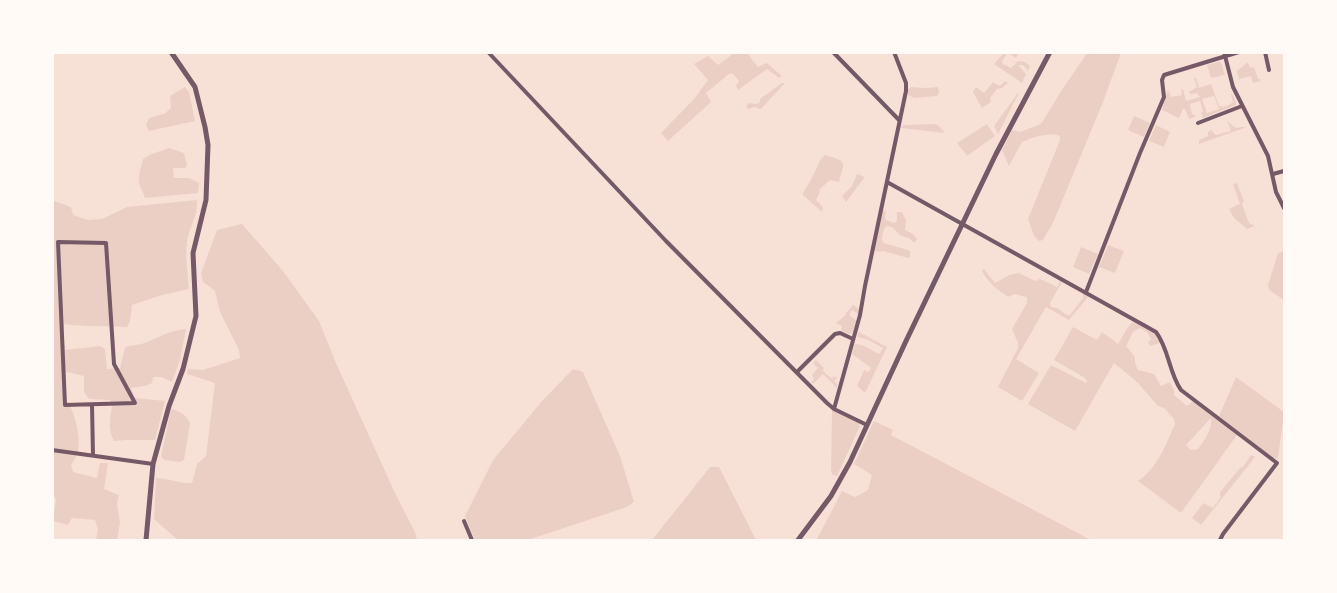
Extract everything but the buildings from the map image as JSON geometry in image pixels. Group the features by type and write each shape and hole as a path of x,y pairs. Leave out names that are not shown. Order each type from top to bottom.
{"street":[{"path":"146,540 154,464 168,406 183,369 196,316 194,253 204,214 207,175 207,137 196,91 171,52"},
{"path":"488,52 666,241 834,409 867,426"},
{"path":"833,52 899,120"},
{"path":"834,409 860,315 906,91 906,83 894,52"},
{"path":"798,540 839,483 996,154 1050,52"},
{"path":"1086,292 1164,97 1162,80 1164,74 1224,55 1240,52"},
{"path":"1265,52 1270,70"},
{"path":"1224,55 1233,87 1268,156 1276,192 1284,208"},
{"path":"1198,123 1242,106"},
{"path":"1273,174 1284,171"},
{"path":"887,182 1156,332 1163,344 1181,390 1277,463 1220,540"},
{"path":"58,242 106,243 114,364 134,403 92,404 65,405 58,242"},
{"path":"797,372 835,334 840,333 853,339"},
{"path":"92,404 93,455"},
{"path":"52,450 154,464"},
{"path":"464,521 472,540"}],"shaded area":[{"path":"1088,52 1121,53 1053,223 1043,240 1039,241 1034,236 1028,219 1060,136 1046,135 1022,142 1009,166 1002,150 1012,130 1020,132 1041,124"},
{"path":"734,53 747,53 758,67 767,63 782,76 779,78 767,69 738,90 736,86 739,81 730,73 706,93 711,102 668,141 661,133 694,99 708,80 694,64 708,56 718,65"},
{"path":"1004,53 1019,53 1016,58 1007,54 1002,61 1003,64 1011,68 1018,61 1025,62 1030,66 1028,71 1023,65 1018,65 1026,74 1022,83 994,64"},
{"path":"1221,62 1225,75 1211,78 1207,65"},
{"path":"1248,62 1250,68 1254,67 1258,79 1261,81 1253,83 1251,76 1239,79 1237,71"},
{"path":"1194,78 1196,78 1199,88 1211,84 1219,106 1226,106 1233,102 1231,94 1236,105 1203,118 1200,101 1190,104 1192,114 1195,117 1189,119 1185,109 1183,109 1179,118 1162,110 1168,89 1171,97 1182,95 1181,90 1183,89 1186,101 1200,97 1197,93 1191,94 1189,92 1197,87","holes":["1214,96 1219,109 1207,113 1202,99"]},
{"path":"1005,81 1008,83 1002,88 997,89 990,98 991,102 982,108 973,92 976,87 984,93 993,82 1000,86"},
{"path":"782,83 785,83 761,109 754,107 749,109 746,107 748,103 757,104 760,102 760,99"},
{"path":"185,87 189,92 195,121 149,131 146,125 149,118 164,114 171,108 170,96"},
{"path":"911,87 938,87 939,93 937,96 914,98 908,95 908,89"},
{"path":"1019,93 998,134 994,126"},
{"path":"1134,116 1150,123 1144,137 1128,130"},
{"path":"1227,120 1236,128 1247,127 1199,144 1199,140 1208,136 1208,132 1211,130 1216,135 1231,131"},
{"path":"987,124 995,136 967,156 957,143"},
{"path":"903,125 938,125 945,133 901,128"},
{"path":"1156,125 1170,132 1164,147 1149,141"},
{"path":"169,148 184,153 187,165 185,168 173,168 174,178 189,178 199,183 198,193 145,198 139,180 143,159"},
{"path":"825,155 841,161 843,167 839,182 830,180 819,190 820,192 816,200 823,207 822,212 803,193 820,160"},
{"path":"857,174 865,177 846,202 842,196 852,186"},
{"path":"1237,183 1249,223 1255,226 1247,229 1234,218 1229,209 1240,204 1233,184"},
{"path":"52,200 71,207 73,215 88,220 102,219 127,207 197,200 196,212 187,242 186,260 189,289 162,295 132,305 130,321 127,327 65,324 63,327 65,350 100,346 105,349 107,369 120,368 125,348 142,344 164,334 186,329 180,360 172,382 162,377 153,377 152,383 131,388 135,398 165,401 155,440 114,441 110,429 112,408 110,400 89,399 84,392 84,376 66,372 62,383 64,395 73,412 78,436 79,447 71,465 73,472 97,478 100,463 108,463 104,489 119,495 117,503 120,523 117,540 96,540 98,529 95,520 72,518 68,525 53,521 56,499 52,493"},
{"path":"882,211 886,212 886,220 894,223 897,221 897,212 902,212 906,220 905,230 913,234 917,239 914,243 909,238 901,236 892,227 887,226 884,229 883,243 910,251 910,257 883,251 877,252 871,248"},
{"path":"242,224 283,271 319,321 336,363 395,493 415,532 417,540 178,540 154,519 156,478 192,483 197,464 206,456 215,383 187,374 188,369 203,370 240,358 239,350 220,312 215,291 203,282 201,273 217,230"},
{"path":"1108,245 1124,251 1115,273 1099,267"},
{"path":"1081,247 1098,254 1089,274 1073,267"},
{"path":"1284,251 1284,300 1269,290 1268,285 1278,253"},
{"path":"984,269 995,283 1009,275 1019,273 1035,281 1040,279 1057,287 1060,281 1062,282 1050,303 1051,307 1057,308 1067,315 1070,315 1083,298 1083,293 1088,297 1069,320 1046,307 1016,359 1039,373 1022,401 998,387 1018,348 1018,343 1012,329 1027,303 1027,297 1014,294 1008,297 987,279 982,271"},
{"path":"853,305 859,309 858,314 852,310 849,315 857,321 853,333 848,334 841,331 842,326 836,323 846,315"},
{"path":"1133,322 1154,333 1160,343 1150,346 1148,343 1151,339 1147,332 1140,328 1133,332 1126,346 1135,357 1138,370 1154,374 1161,386 1170,382 1174,395 1187,406 1193,401 1237,435 1181,513 1138,481 1156,463 1175,424 1174,419 1164,408 1158,406 1137,382 1114,363 1075,431 1028,404 1051,365 1086,383 1085,378 1054,360 1073,327 1097,340 1102,332 1118,344","holes":["1211,418 1208,434 1198,449 1191,450 1186,445"]},
{"path":"859,332 887,347 865,393 857,386 864,370 868,372 871,368 852,354 855,344 862,345 879,354 883,348 866,339 857,337"},
{"path":"816,360 824,368 823,371 831,378 835,376 837,378 834,381 837,384 837,388 823,374 813,384 811,382 814,379 812,375 818,368 813,363"},
{"path":"573,369 583,372 620,456 634,502 627,507 528,540 475,540 465,516 493,460 542,401"},
{"path":"1236,377 1284,412 1278,458 1273,458 1219,416"},
{"path":"171,409 182,414 190,423 184,460 180,462 164,460 161,456"},
{"path":"834,410 858,421 860,426 837,476 831,472 832,411"},
{"path":"874,421 893,430 891,435 1091,540 817,539 842,491 855,497 868,490 872,475 854,464"},
{"path":"1251,455 1255,457 1201,525 1192,518 1203,503 1213,508 1221,497 1220,492 1240,468 1243,467"},
{"path":"710,467 719,467 756,540 652,540"}]}
